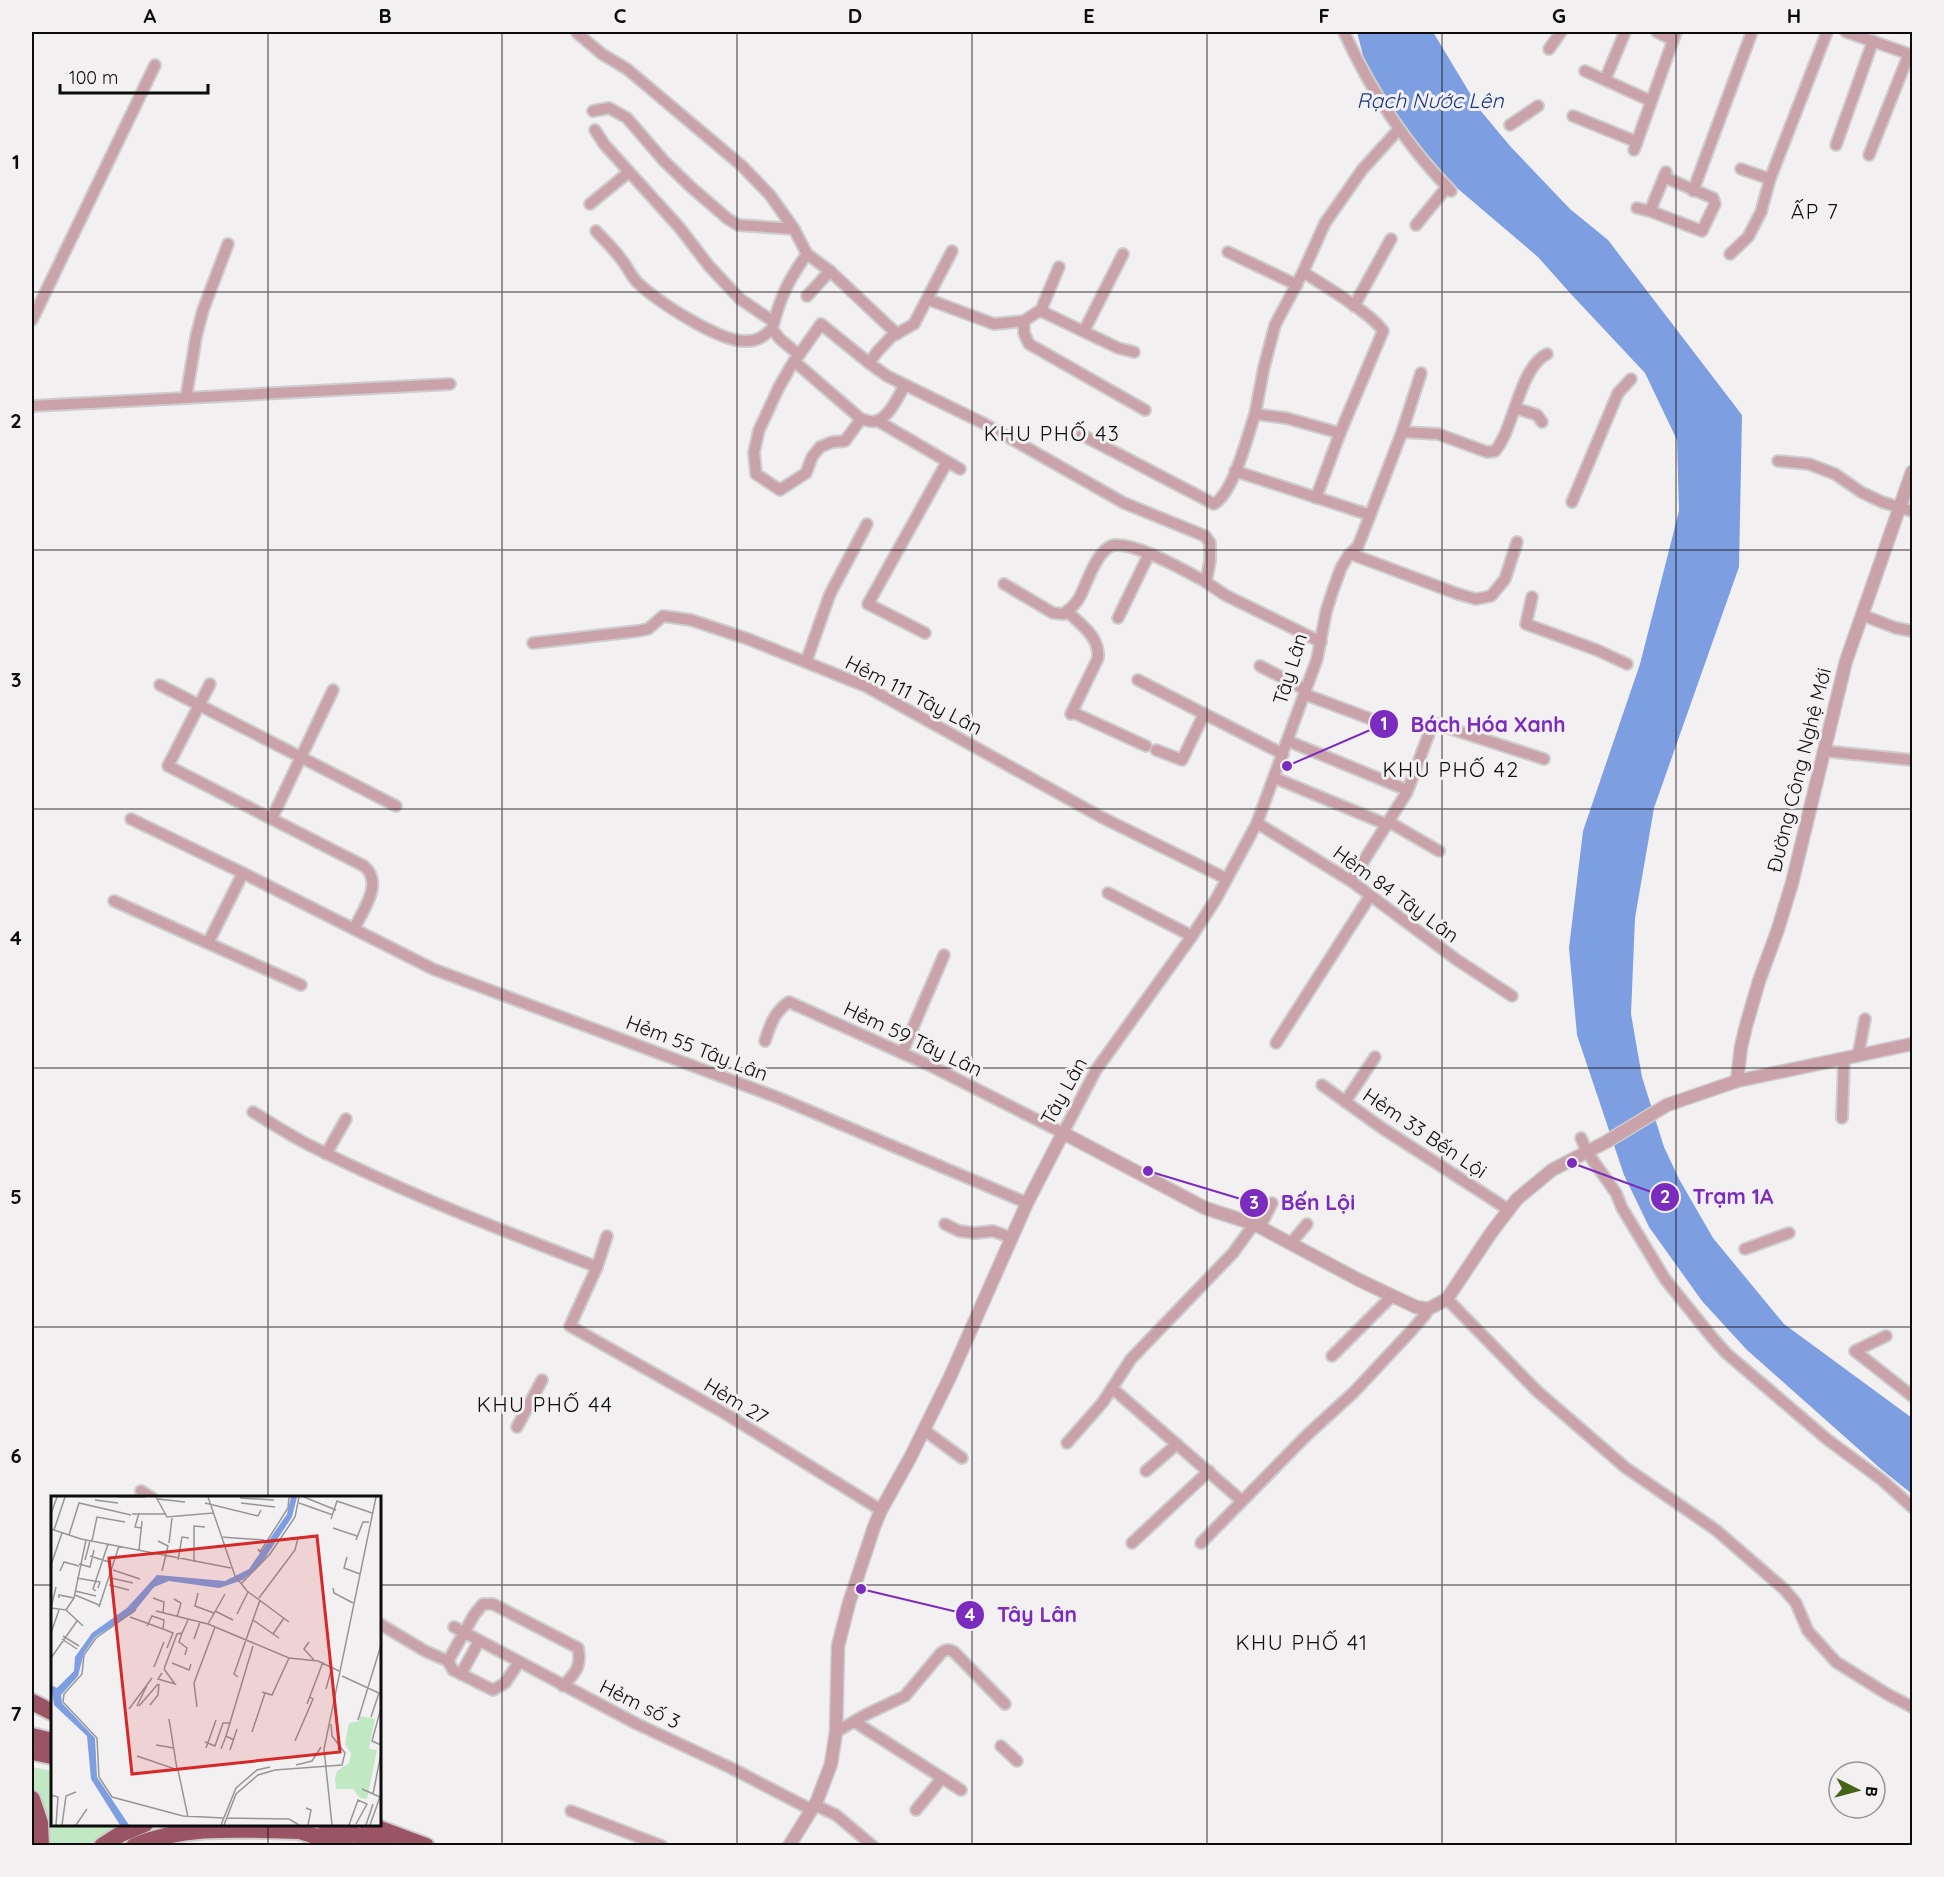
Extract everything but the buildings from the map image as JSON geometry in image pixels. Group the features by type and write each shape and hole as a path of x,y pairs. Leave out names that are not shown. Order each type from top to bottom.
{"highway":[{"path":"32,1702 51,1712"},
{"path":"32,1728 51,1732"},
{"path":"32,1736 51,1741"},
{"path":"32,1752 51,1756"},
{"path":"32,1799 38,1814 41,1838"},
{"path":"32,1813 41,1838"},
{"path":"102,1845 140,1826"},
{"path":"284,1826 316,1834"},
{"path":"134,1845 157,1837 184,1832 266,1830 358,1835 426,1845"},
{"path":"358,1835 387,1845"}],"street":[{"path":"1344,32 1399,129 1449,189 1416,225"},
{"path":"1549,49 1561,32"},
{"path":"1605,80 1626,32"},
{"path":"1573,116 1636,146 1675,36 1657,32"},
{"path":"1693,190 1752,32"},
{"path":"1730,254 1748,237 1761,212 1770,179 1827,32"},
{"path":"1846,32 1911,55 1869,155"},
{"path":"578,33 602,54 627,69 742,166 770,195 794,229 807,254 830,271 897,333"},
{"path":"1836,145 1873,41"},
{"path":"32,320 155,65"},
{"path":"1585,71 1651,101"},
{"path":"1510,125 1538,106"},
{"path":"593,111 609,108 627,118 678,175 738,225 794,229"},
{"path":"1082,435 1214,504 1220,500 1228,489 1255,414 1275,325 1297,285 1325,223 1362,170 1399,129"},
{"path":"595,130 626,174 679,227 709,266 740,299 773,326 780,339 797,358 861,419 878,421 960,469"},
{"path":"1741,169 1770,179"},
{"path":"590,204 626,174"},
{"path":"1637,208 1702,231 1715,204 1713,198 1665,174 1650,211"},
{"path":"596,231 621,259 635,280 652,295 677,312 724,336 746,342 760,339 773,326 777,307 789,280 807,254"},
{"path":"1354,306 1391,239"},
{"path":"186,398 196,337 205,302 228,244"},
{"path":"869,363 891,336 914,324 952,251"},
{"path":"1228,252 1297,285"},
{"path":"1084,332 1123,254"},
{"path":"927,299 994,324 1024,321 1042,309 1059,267"},
{"path":"807,296 830,271"},
{"path":"1303,272 1354,306 1380,326 1383,331 1340,433 1316,498"},
{"path":"1042,309 1043,312 1118,348 1134,352"},
{"path":"1024,321 1024,333 1029,344 1144,410"},
{"path":"861,419 845,441 832,442 820,447 812,457 806,473 780,490 756,474 754,452 759,430 779,387 821,324 887,376 985,424 1124,502 1205,536 1210,543 1210,561 1206,582"},
{"path":"1402,432 1438,434 1488,452 1495,451 1505,435 1529,376 1539,358 1547,354"},
{"name":"Tây Lân","path":"789,1845 813,1808 831,1764 837,1732 838,1646 849,1603 881,1510 954,1370 1027,1203 1096,1070 1192,936 1227,879 1257,823 1305,692 1321,642 1326,612 1341,568 1358,546 1402,432 1421,373"},
{"path":"1572,502 1618,393 1631,379"},
{"path":"32,406 450,384"},
{"path":"878,421 889,412 905,385"},
{"path":"1515,408 1537,416 1542,422"},
{"path":"1255,414 1286,418 1340,433"},
{"path":"1778,461 1809,464 1835,474 1861,492 1882,502 1912,511"},
{"path":"925,633 868,604 946,462"},
{"path":"1235,471 1370,515"},
{"name":"Đường Công Nghệ Mới","path":"1737,1081 1746,1026 1792,883 1846,661 1912,472"},
{"path":"806,662 831,594 867,524"},
{"path":"1351,554 1476,599 1491,596 1505,579 1517,542"},
{"path":"1004,584 1053,613 1064,614 1077,603 1091,571 1104,550 1112,546 1128,545 1175,565 1225,595 1321,642"},
{"path":"1118,618 1149,554"},
{"path":"1532,597 1526,624 1597,650 1627,664"},
{"path":"1067,611 1094,637 1099,648 1098,658 1072,713 1182,760 1204,714"},
{"path":"1862,615 1912,632"},
{"name":"Hẻm 111 Tây Lân","path":"533,644 648,629 663,616 691,620 748,639 865,686 1101,817 1227,879"},
{"path":"1260,666 1305,692 1379,722"},
{"path":"1138,680 1283,754"},
{"path":"210,684 168,766 272,818 370,871 373,890 354,929"},
{"path":"160,686 396,806"},
{"path":"272,818 333,690"},
{"path":"1351,880 1388,824 1407,790 1433,723 1544,759"},
{"path":"1288,741 1407,790"},
{"path":"1824,751 1912,760"},
{"path":"1275,778 1388,824 1439,851"},
{"name":"Hẻm 55 Tây Lân","path":"131,819 433,969 779,1098 1027,1203"},
{"name":"Hẻm 84 Tây Lân","path":"1257,823 1351,880 1457,960 1512,996"},
{"path":"208,943 243,873"},
{"path":"1108,893 1192,936"},
{"path":"1276,1043 1370,896"},
{"path":"114,901 301,985"},
{"path":"902,1053 944,954"},
{"name":"Hẻm 59 Tây Lân","path":"765,1041 770,1024 780,1008 789,1002 902,1053 1063,1133"},
{"path":"1858,1056 1865,1019"},
{"path":"1202,1543 1307,1435 1354,1392 1412,1330 1428,1309 1447,1299 1491,1233 1517,1199 1552,1170 1606,1142 1667,1105 1737,1081 1912,1044"},
{"path":"1345,1102 1375,1057"},
{"path":"1842,1118 1844,1059"},
{"name":"Hẻm 33 Bến Lội","path":"1322,1085 1432,1161 1509,1210"},
{"path":"253,1112 326,1154 447,1208 597,1267 607,1236"},
{"path":"326,1154 346,1119"},
{"path":"1063,1133 1205,1208 1257,1225 1392,1296 1416,1307 1428,1309"},
{"path":"1581,1138 1587,1152 1616,1193 1622,1208 1665,1279 1726,1353 1828,1440 1882,1480 1912,1507"},
{"path":"1067,1443 1102,1402 1131,1359 1233,1253 1272,1203"},
{"path":"945,1224 959,1231 975,1233 993,1231 1012,1238"},
{"path":"1291,1244 1307,1224"},
{"path":"1745,1249 1790,1233"},
{"name":"Hẻm 27","path":"597,1267 570,1326 726,1414 881,1510"},
{"path":"1332,1356 1392,1296"},
{"path":"1447,1299 1537,1391 1626,1468 1716,1530 1784,1589 1796,1603 1808,1631 1836,1662 1912,1707"},
{"path":"1886,1336 1856,1351 1912,1396"},
{"path":"517,1427 542,1380"},
{"path":"1112,1388 1242,1501"},
{"path":"924,1430 962,1458"},
{"path":"1146,1471 1177,1444"},
{"path":"1132,1543 1209,1471"},
{"path":"141,1491 150,1496"},
{"path":"448,1661 474,1615 483,1604 493,1604 578,1648 580,1659 575,1673 563,1686"},
{"path":"381,1625 425,1651 448,1661 453,1670 493,1690 505,1683 519,1662"},
{"name":"Hẻm số 3","path":"454,1627 637,1724 813,1808 836,1815 873,1845"},
{"path":"461,1674 479,1641"},
{"path":"837,1732 905,1696 945,1650 954,1652 1005,1704"},
{"path":"855,1722 961,1790"},
{"path":"1001,1746 1017,1761"},
{"path":"916,1810 942,1778"},
{"path":"571,1811 662,1845"}],"green space":[{"path":"32,1767 51,1771 51,1826 122,1826 87,1845 45,1845 47,1832 44,1808 32,1787"}],"water":[{"name":"Rạch Nước Lên","path":"1357,32 1433,32 1480,110 1510,146 1570,209 1608,240 1742,415 1739,567 1654,808 1635,918 1631,1014 1642,1077 1664,1147 1679,1179 1713,1238 1784,1324 1912,1418 1912,1494 1747,1350 1702,1301 1649,1227 1624,1175 1577,1035 1569,948 1583,831 1640,664 1679,511 1677,440 1645,373 1538,257 1430,165 1399,124 1364,59"}],"place":[{"name":"Bách Hóa Xanh","path":"1287,766"},
{"name":"Trạm 1A","path":"1572,1163"},
{"name":"Bến Lội","path":"1148,1171"},
{"name":"Tây Lân","path":"861,1589"}],"district":[{"name":"ẤP 7","path":"1815,212"},
{"name":"KHU PHỐ 43","path":"1052,434"},
{"name":"KHU PHỐ 42","path":"1451,770"},
{"name":"KHU PHỐ 44","path":"545,1405"},
{"name":"KHU PHỐ 41","path":"1302,1643"}]}
